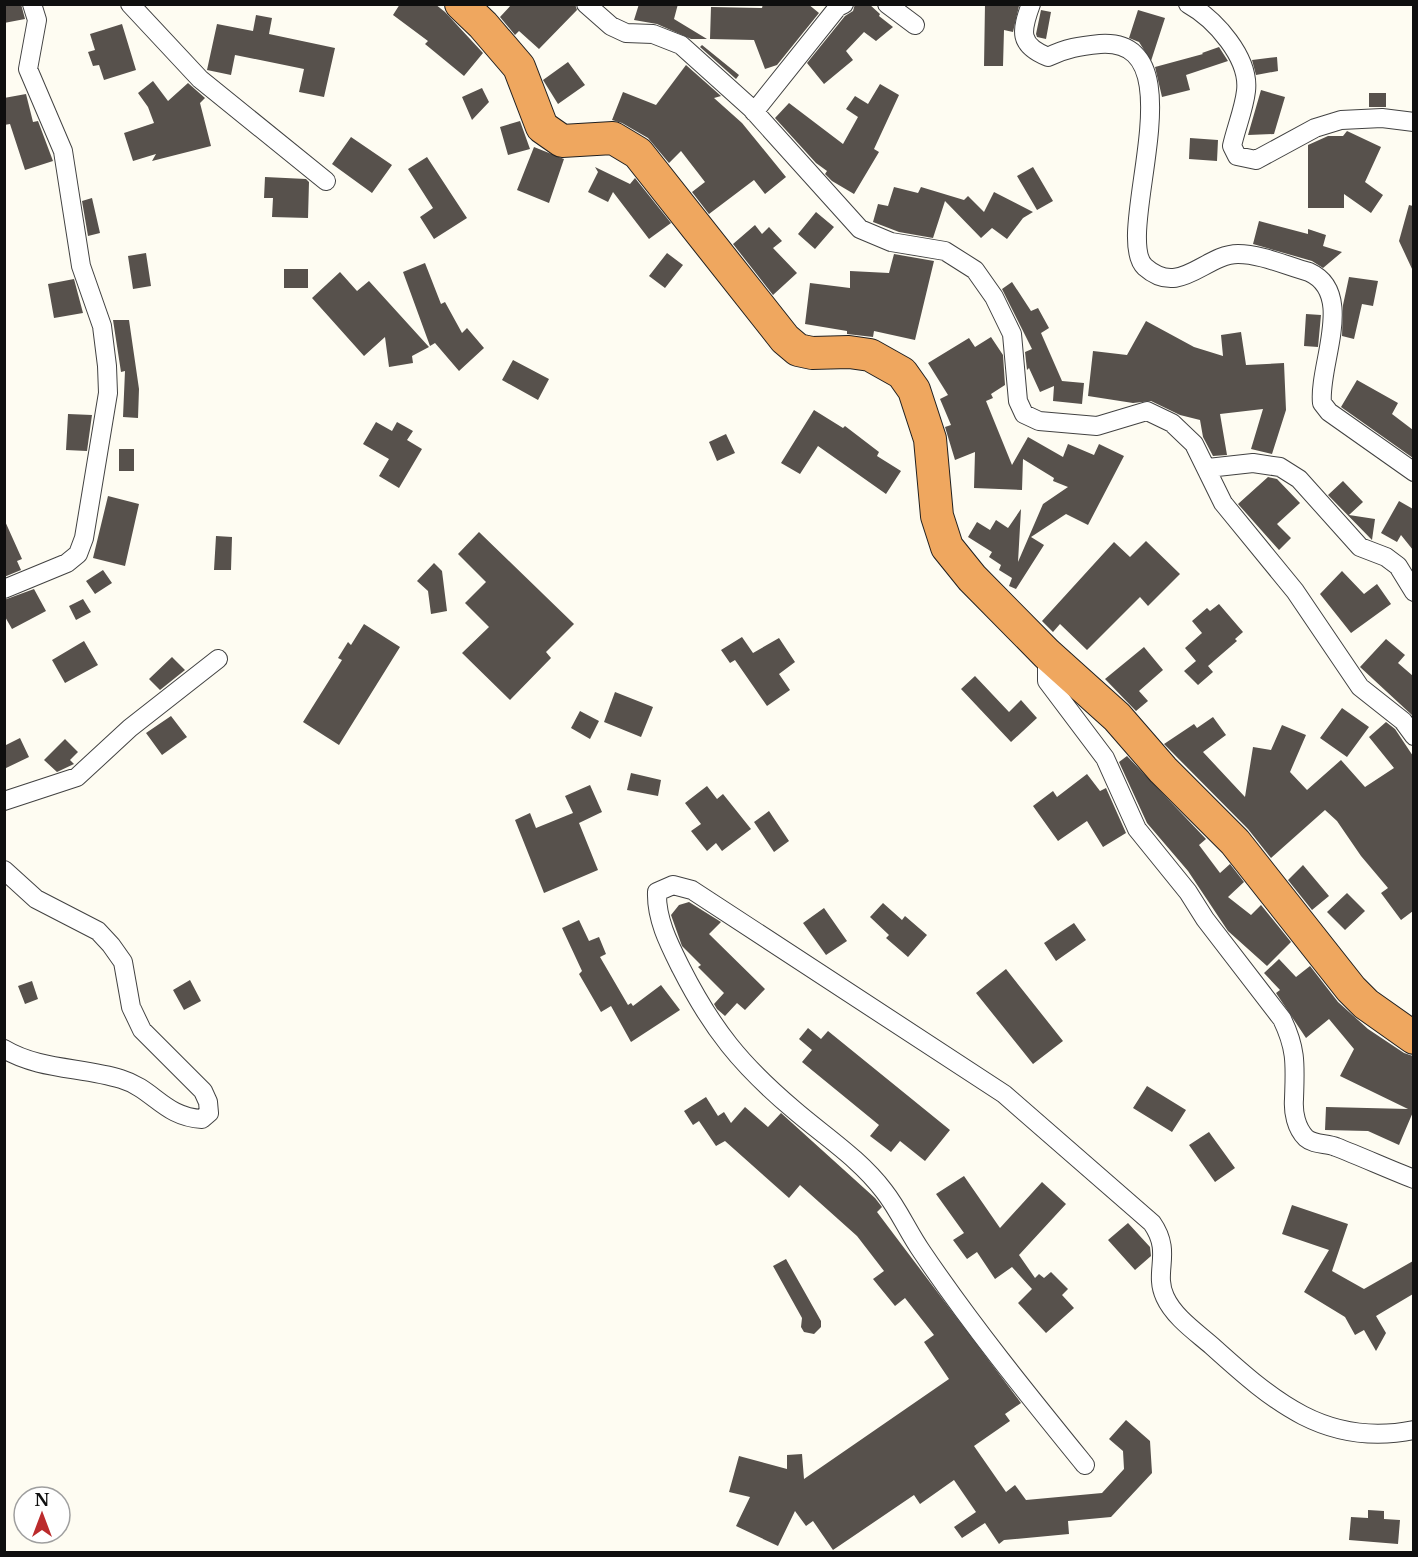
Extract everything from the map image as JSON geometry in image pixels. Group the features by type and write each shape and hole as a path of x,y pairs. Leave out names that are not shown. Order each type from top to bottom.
{"highway":[{"path":"460,4 483,25 519,67 542,127 562,141 613,138 638,153 785,339 798,350 812,353 849,352 870,355 902,373 914,390 930,439 937,516 947,547 972,578 1047,654 1117,717 1163,771 1235,842 1366,1004 1413,1038"}],"street":[{"path":"4,589 58,568 78,554 86,529 108,393 102,326 81,266 63,151 28,69 37,20 32,4"},
{"path":"130,4 200,79 326,181"},
{"path":"586,4 611,27 626,33 653,34 681,45 754,112 860,229 891,242 945,251 975,270 994,297 1012,334 1018,401 1024,414 1039,421 1097,426 1147,411 1159,415 1184,434 1194,444 1208,468 1222,503 1295,591 1360,687 1403,721 1413,736"},
{"path":"754,112 838,8 844,4"},
{"path":"887,4 915,25"},
{"path":"1031,4 1024,22 1024,37 1035,52 1048,57 1069,46 1108,44 1127,50 1142,65 1152,115 1139,215 1136,246 1138,259 1152,272 1173,278 1237,254 1309,272 1319,277 1330,294 1333,320 1322,403 1329,412 1413,472"},
{"path":"1188,4 1209,19 1231,46 1242,67 1246,90 1232,146 1237,156 1256,160 1315,128 1341,120 1382,118 1413,122"},
{"path":"1208,468 1253,463 1280,467 1299,479 1360,547 1386,557 1398,566 1413,592"},
{"path":"1047,654 1047,681 1105,758 1137,829 1188,892 1205,920 1282,1019 1290,1035 1295,1058 1297,1078 1294,1113 1304,1136 1311,1142 1335,1146 1413,1179"},
{"path":"4,801 77,777 130,728 218,659"},
{"path":"4,870 36,899 98,931 111,945 123,962 131,1007 142,1030 202,1091 208,1102 209,1113 202,1119 187,1119 171,1112 155,1098 122,1079 45,1064 4,1049"},
{"path":"1085,1465 1001,1361 921,1252 895,1205 867,1170 792,1108 734,1054 701,1007 677,961 657,907 657,891 673,885 692,890 1004,1094 1152,1223 1160,1233 1164,1251 1161,1287 1172,1310 1282,1405 1330,1429 1358,1434 1383,1435 1413,1430"}],"building":[{"path":"4,4 21,4 25,19 4,23"},
{"path":"400,4 435,4 483,53 464,76 425,44 428,41 393,15"},
{"path":"512,4 575,4 577,10 539,49 519,31 515,35 500,17"},
{"path":"639,4 678,4 674,19 707,39 691,39 657,24 634,20"},
{"path":"763,4 808,4 819,13 777,65 765,69 754,40 710,39 711,7 762,8"},
{"path":"855,4 869,4 893,27 876,41 864,32 846,51 853,60 824,84 807,63 845,16 853,11"},
{"path":"985,4 1019,6 1013,32 1004,30 1003,66 984,66"},
{"path":"1041,10 1051,12 1046,39 1037,37 1036,34"},
{"path":"1138,10 1165,18 1151,61 1139,42 1129,38"},
{"path":"256,15 272,18 269,34 335,48 324,97 299,92 304,69 235,55 231,75 207,70 217,24 253,31"},
{"path":"122,24 136,70 104,80 99,65 93,66 88,52 95,50 90,34"},
{"path":"702,45 739,75 736,79 700,47"},
{"path":"1219,47 1228,61 1186,75 1190,90 1162,97 1155,67 1203,54"},
{"path":"1277,57 1278,71 1256,75 1252,60"},
{"path":"568,62 585,85 558,104 543,80"},
{"path":"686,65 721,96 714,98 742,123 786,177 765,194 754,180 709,214 692,192 705,182 681,151 669,163 648,138 612,120 623,92 656,105"},
{"path":"153,81 168,101 188,83 205,98 200,103 211,146 152,161 156,154 133,161 124,133 154,123 148,107 138,93"},
{"path":"880,84 899,95 874,149 879,152 854,194 832,181 825,174 827,171 816,163 775,118 789,103 843,144 858,117 846,109 855,96 868,104"},
{"path":"482,88 489,102 472,120 462,97"},
{"path":"1261,90 1285,97 1274,134 1248,135"},
{"path":"1369,93 1386,93 1386,107 1369,107"},
{"path":"26,94 33,122 38,121 53,161 25,170 10,124 4,125 4,98"},
{"path":"520,121 530,149 508,155 500,127"},
{"path":"1347,131 1381,147 1365,182 1383,195 1371,213 1344,194 1344,208 1308,208 1308,145 1328,136 1343,136"},
{"path":"351,137 392,165 372,193 332,164"},
{"path":"1190,138 1218,140 1217,161 1189,159"},
{"path":"534,147 564,159 549,203 517,190"},
{"path":"427,157 467,218 434,239 420,217 433,208 408,169"},
{"path":"595,167 630,184 635,178 671,223 649,239 613,192 608,202 588,192 598,172"},
{"path":"1033,167 1053,201 1037,210 1017,176"},
{"path":"265,177 306,179 309,182 308,218 272,217 273,198 264,198"},
{"path":"894,187 918,193 921,187 964,200 968,196 984,212 994,192 1033,212 1023,218 1007,239 992,228 981,238 945,201 933,238 899,232 873,222 878,204 888,206"},
{"path":"92,198 100,233 88,236 82,201"},
{"path":"1409,205 1413,206 1413,271 1399,241"},
{"path":"816,212 834,227 815,249 798,234"},
{"path":"1259,221 1308,234 1308,229 1326,235 1323,246 1342,252 1323,268 1312,261 1253,244"},
{"path":"755,225 762,234 769,227 782,241 773,248 797,273 773,295 733,244"},
{"path":"146,253 151,286 133,289 128,256"},
{"path":"667,253 683,265 665,288 649,276"},
{"path":"894,254 934,261 915,340 874,331 873,337 847,334 847,331 805,324 810,283 850,288 850,271 889,273"},
{"path":"425,263 441,304 445,302 462,333 467,328 484,348 459,371 435,343 430,346 403,272"},
{"path":"284,269 308,269 308,288 284,288"},
{"path":"340,272 357,291 369,281 429,347 412,356 413,363 389,367 385,337 364,356 312,298"},
{"path":"1349,277 1378,281 1373,306 1362,304 1354,339 1342,336 1343,305"},
{"path":"74,279 83,313 54,318 48,284"},
{"path":"1012,282 1031,311 1038,308 1049,328 1041,333 1062,381 1084,383 1082,404 1053,401 1054,386 1040,392 1029,368 1027,370 1025,352 1032,349 1002,289"},
{"path":"1306,314 1321,315 1318,347 1304,346"},
{"path":"113,320 129,320 139,389 138,418 123,417 125,371 121,372"},
{"path":"1146,321 1194,347 1223,356 1221,335 1241,332 1246,365 1284,363 1286,410 1272,454 1251,449 1263,409 1220,414 1227,455 1213,456 1203,437 1200,420 1180,415 1151,401 1133,403 1088,396 1093,351 1127,355"},
{"path":"991,337 1003,355 1005,385 991,394 993,398 986,401 1012,465 1028,437 1063,457 1068,444 1094,455 1099,444 1124,456 1088,525 1066,514 1031,537 1044,545 1016,589 1009,586 1012,578 999,570 1001,565 989,557 992,552 968,537 977,522 990,530 996,520 1008,528 1021,509 1018,562 1043,504 1068,487 1053,481 1054,478 1023,459 1022,490 974,488 975,452 955,460 945,427 951,425 940,399 948,395 928,363 969,338 975,347"},
{"path":"513,360 549,379 538,400 502,380"},
{"path":"1357,380 1398,403 1392,414 1413,430 1413,458 1341,407"},
{"path":"814,410 843,428 845,426 879,452 877,456 901,471 886,494 818,446 800,474 781,463"},
{"path":"68,414 92,415 87,451 66,450"},
{"path":"376,422 392,431 397,422 413,431 407,440 422,449 399,488 379,476 389,459 363,444"},
{"path":"726,434 735,453 717,461 709,442"},
{"path":"119,449 134,449 134,471 119,471"},
{"path":"1268,477 1277,479 1300,503 1277,524 1291,538 1279,550 1238,504"},
{"path":"1343,481 1363,502 1349,515 1375,519 1372,540 1328,495"},
{"path":"108,496 139,504 125,566 93,558"},
{"path":"1399,501 1413,509 1413,550 1401,535 1397,542 1381,533"},
{"path":"4,519 22,559 17,561 21,570 4,577"},
{"path":"479,532 574,624 546,652 551,658 510,700 462,653 489,627 465,603 486,582 458,554"},
{"path":"216,536 232,537 231,570 214,570"},
{"path":"1146,541 1180,574 1148,606 1140,597 1087,650 1060,624 1053,632 1042,621 1114,542 1130,557"},
{"path":"434,563 442,571 447,611 431,614 428,591 417,581"},
{"path":"103,570 112,583 95,594 86,581"},
{"path":"1342,571 1364,594 1377,584 1391,604 1351,633 1320,594"},
{"path":"34,589 46,611 12,629 4,615 4,600"},
{"path":"83,599 91,612 76,620 69,606"},
{"path":"1219,604 1243,632 1235,639 1237,641 1208,666 1213,672 1198,685 1184,671 1196,661 1185,648 1202,633 1192,621 1207,608 1210,611"},
{"path":"364,624 400,647 339,745 303,722 342,660 338,658 348,642 351,645"},
{"path":"742,637 753,653 779,638 795,662 779,674 790,690 767,706 735,660 730,663 721,650"},
{"path":"1386,639 1405,655 1398,663 1413,676 1413,716 1360,667"},
{"path":"84,641 98,665 65,683 52,660"},
{"path":"1144,647 1163,670 1139,691 1148,701 1136,711 1105,679"},
{"path":"172,657 185,670 160,690 149,679"},
{"path":"975,676 1009,712 1021,700 1037,718 1011,742 961,689"},
{"path":"615,692 653,707 641,737 604,722"},
{"path":"1342,708 1369,727 1347,757 1320,738"},
{"path":"580,711 599,721 590,739 571,728"},
{"path":"171,716 187,737 162,755 146,733"},
{"path":"1213,717 1226,735 1203,752 1245,797 1253,747 1271,750 1282,725 1306,735 1290,772 1307,790 1341,760 1365,787 1394,768 1369,737 1386,722 1395,729 1413,756 1413,911 1401,920 1381,893 1388,888 1361,856 1337,821 1325,810 1271,858 1248,829 1164,744 1194,724 1197,728"},
{"path":"20,738 29,757 4,769 4,746"},
{"path":"65,739 78,752 70,760 74,764 57,772 44,760"},
{"path":"1127,756 1206,839 1199,845 1220,873 1230,864 1244,882 1228,897 1251,915 1261,905 1291,942 1267,966 1228,931 1188,871 1147,823 1119,762"},
{"path":"631,773 661,780 658,796 627,790"},
{"path":"1087,774 1100,791 1106,788 1126,833 1103,847 1087,821 1058,841 1033,806 1053,791 1057,797"},
{"path":"590,785 602,812 579,823 598,870 544,893 515,820 530,813 536,828 573,813 565,796"},
{"path":"707,786 717,799 723,794 751,829 722,851 716,843 707,851 691,831 701,824 685,803"},
{"path":"769,811 789,841 774,852 754,822"},
{"path":"1303,865 1329,896 1312,910 1288,880"},
{"path":"1347,893 1365,911 1345,930 1327,912"},
{"path":"689,902 721,922 709,934 765,989 745,1010 737,1003 725,1016 717,1009 714,1004 724,993 698,967 701,965 682,946 671,915 679,905"},
{"path":"883,903 902,920 905,916 927,935 908,957 886,938 889,935 870,917"},
{"path":"824,908 847,941 826,955 803,923"},
{"path":"579,920 589,941 599,937 606,954 600,957 628,1005 631,1003 633,1006 661,985 680,1010 631,1042 611,1006 601,1012 579,974 582,971 562,928"},
{"path":"1074,923 1086,940 1056,961 1044,943"},
{"path":"1279,959 1296,977 1310,966 1338,1002 1368,1029 1404,1053 1413,1056 1413,1112 1399,1145 1368,1131 1325,1130 1326,1107 1408,1109 1340,1076 1354,1049 1329,1019 1306,1038 1276,993 1280,990 1264,973"},
{"path":"1006,969 1063,1041 1033,1064 976,993"},
{"path":"190,980 201,1001 184,1010 173,990"},
{"path":"32,981 38,999 25,1004 18,986"},
{"path":"808,1028 821,1039 828,1031 950,1130 925,1161 900,1141 891,1152 870,1136 879,1125 802,1062 812,1050 799,1039"},
{"path":"1147,1086 1186,1110 1172,1132 1133,1108"},
{"path":"706,1097 718,1116 724,1112 731,1123 745,1107 768,1127 781,1113 875,1198 882,1207 877,1212 1021,1403 1005,1414 1010,1421 974,1446 1006,1492 1015,1485 1026,1500 1102,1493 1124,1469 1123,1451 1109,1439 1126,1420 1150,1441 1152,1473 1111,1517 1068,1521 1069,1534 1004,1540 999,1544 985,1523 962,1538 954,1527 976,1512 954,1480 920,1504 914,1495 833,1550 813,1521 806,1526 795,1511 778,1546 736,1526 750,1497 729,1492 739,1456 787,1469 787,1455 802,1454 804,1479 949,1379 924,1342 934,1335 905,1298 895,1306 873,1279 884,1271 857,1236 800,1185 789,1198 725,1141 716,1146 699,1121 693,1125 684,1111"},
{"path":"1209,1132 1235,1168 1215,1182 1189,1145"},
{"path":"964,1176 1000,1228 1042,1182 1066,1204 1019,1255 1035,1278 1039,1274 1044,1278 1051,1272 1068,1289 1062,1295 1074,1308 1046,1333 1018,1303 1032,1289 1012,1267 995,1279 977,1252 967,1259 953,1240 964,1233 936,1194"},
{"path":"1292,1205 1348,1224 1332,1271 1364,1289 1413,1261 1413,1294 1376,1316 1386,1333 1376,1351 1364,1330 1355,1335 1345,1317 1304,1292 1329,1250 1282,1234"},
{"path":"1128,1223 1150,1247 1151,1256 1135,1270 1108,1240"},
{"path":"786,1259 821,1321 821,1327 814,1334 804,1332 801,1327 802,1318 773,1266"},
{"path":"1368,1510 1384,1511 1384,1519 1400,1520 1398,1544 1349,1540 1351,1517 1368,1518"}]}
